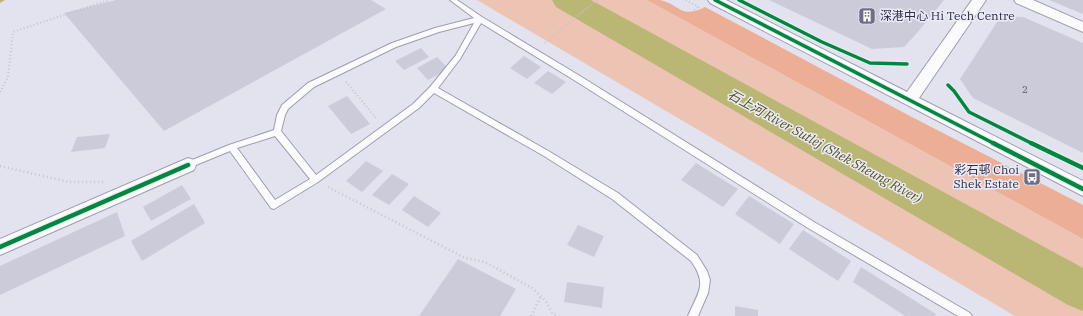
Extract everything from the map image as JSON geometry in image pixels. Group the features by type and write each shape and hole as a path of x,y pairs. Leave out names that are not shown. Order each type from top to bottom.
{"street":[{"path":"715,0 1083,189"},
{"path":"909,100 979,0"},
{"path":"1021,0 1083,27"},
{"path":"0,247 188,165"}],"lane":[{"path":"453,0 480,19 811,225 967,316"},
{"path":"277,132 281,115 285,107 311,85 337,71 394,45 438,30 480,19"},
{"path":"232,147 274,205 315,180 416,106 433,89 458,57 480,19"},
{"path":"433,89 547,154 615,196 694,258 703,269 706,279 704,290 693,316"},
{"path":"188,165 232,147 277,132"},
{"path":"277,132 315,180"}],"path":[{"path":"0,92 8,77 13,32 38,25 109,0"},
{"path":"540,46 597,0"},
{"path":"686,0 699,7 694,10 687,7"},
{"path":"337,71 379,122"},
{"path":"0,166 69,182 102,181 133,189"},
{"path":"315,180 466,258 486,262 532,288 541,296 553,314 559,316"},
{"path":"531,316 541,296"}],"shaded area":[{"path":"477,0 647,0 1083,239 1083,316 1015,316"},
{"path":"647,0 660,0 667,2 681,10 690,12 705,7 910,116 1083,205 1083,239"}],"building":[{"path":"116,0 371,0 386,9 164,131 64,13"},
{"name":"深港中心 Hi Tech Centre","path":"769,0 944,0 904,47 872,49"},
{"path":"1049,0 1083,0 1083,14"},
{"path":"1001,16 1023,17 1083,43 1083,153 973,98 960,79"},
{"path":"421,48 429,57 404,70 395,61"},
{"path":"524,56 541,67 527,79 510,68"},
{"path":"437,57 449,69 428,80 417,68"},
{"path":"548,71 566,82 552,94 534,83"},
{"path":"347,96 370,124 351,134 328,106"},
{"path":"110,134 105,148 71,152 77,137"},
{"path":"366,161 383,171 362,192 346,181"},
{"path":"696,163 738,189 723,207 681,180"},
{"path":"392,174 409,184 389,205 372,195"},
{"path":"182,185 191,199 151,221 143,207"},
{"path":"414,196 441,213 428,227 402,210"},
{"path":"749,196 794,224 780,244 735,214"},
{"path":"194,204 205,223 142,261 131,241"},
{"path":"117,212 125,236 0,295 0,266"},
{"path":"578,225 604,236 594,257 567,245"},
{"path":"803,230 851,261 838,281 789,249"},
{"path":"458,259 516,289 500,316 419,316"},
{"path":"861,267 936,314 935,316 905,316 853,282"},
{"path":"567,282 604,287 602,308 564,302"},
{"path":"735,306 758,310 758,316 735,316"}],"waterway":[{"name":"石上河 River Sutlej (Shek Sheung River)","path":"567,0 1083,291"}],"cycle path":[{"path":"715,0 1083,189"},
{"path":"739,0 822,42 870,63 907,64"},
{"path":"948,85 969,112 1083,168"},
{"path":"0,247 188,165"}],"place":[{"name":"深港中心 Hi Tech Centre","path":"867,16"},
{"name":"彩石邨 Choi Shek Estate","path":"1032,177"}]}
